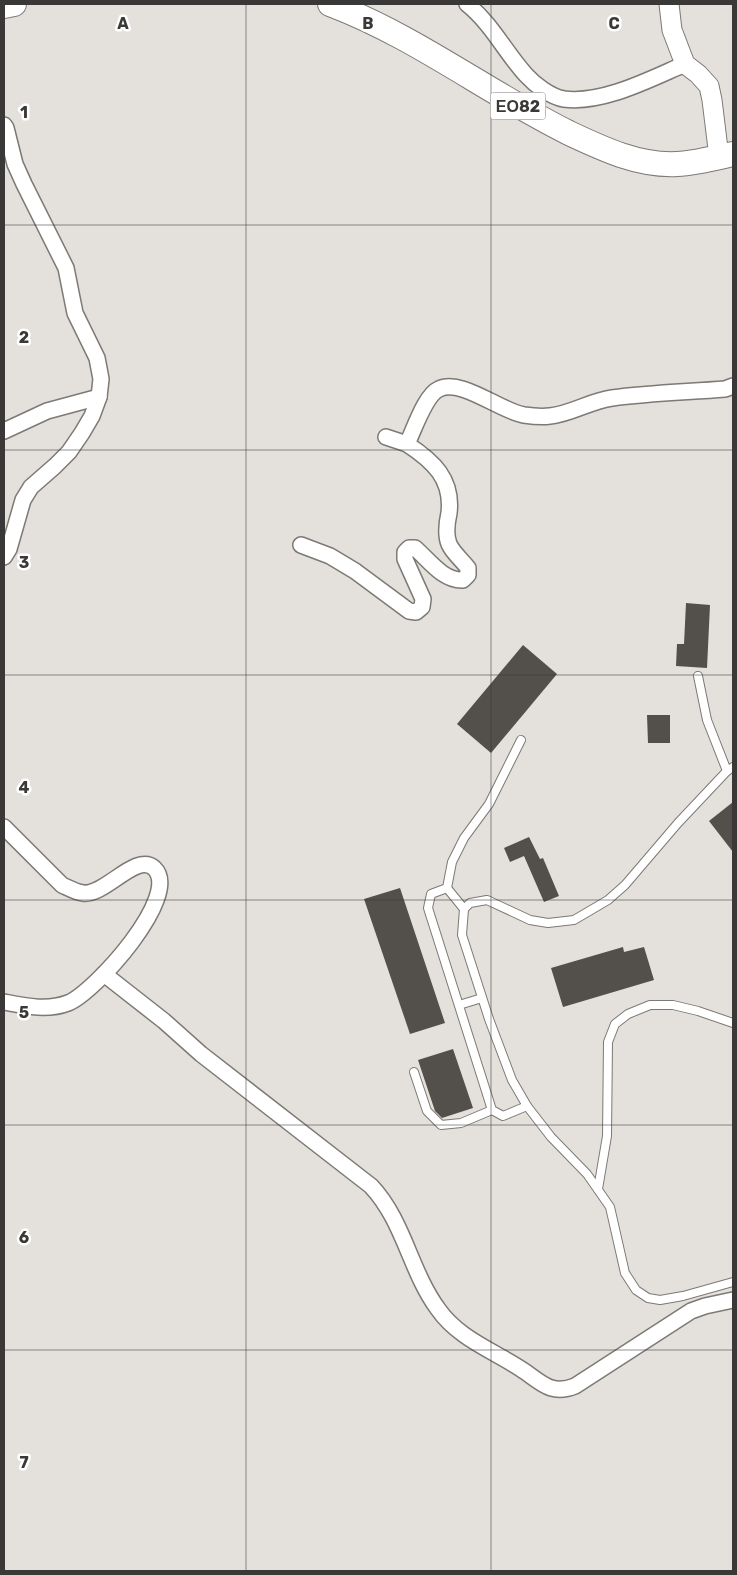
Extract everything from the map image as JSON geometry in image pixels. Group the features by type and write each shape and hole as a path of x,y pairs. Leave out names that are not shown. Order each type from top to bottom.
{"main road":[{"path":"4,6 14,4"},
{"name":"ΕΟ82","path":"330,4 388,30 506,100 602,148 626,157 677,164 726,155"}],"street":[{"path":"467,4 492,29 526,75 543,89 563,99 590,98 622,90 685,64"},
{"path":"669,4 672,30 685,64 709,86 726,155"},
{"path":"4,125 15,164 66,268 75,313 97,358 101,379 99,397 92,416 69,452 31,487 23,500 9,549 4,557"},
{"path":"407,444 430,396 439,388 450,387 466,390 482,396 498,406 523,415 550,416 590,402 612,398 725,389 733,386"},
{"path":"4,431 47,412 99,397"},
{"path":"301,545 330,556 408,611 416,612 422,607 423,599 405,560 405,552 409,548 415,548 446,576 454,580 463,580 468,575 468,568 448,542 446,529 450,494 437,467 423,454 407,444 386,437"},
{"path":"4,1002 48,1007 68,1003 84,992 130,946 158,895 160,881 156,870 148,864 140,865 130,869 96,892 84,894 62,885 7,833"},
{"path":"104,974 164,1020 201,1054 371,1186 394,1218 422,1282 438,1310 449,1322 468,1337 521,1369 541,1384 551,1389 566,1390 691,1311 733,1300"}],"lane":[{"path":"698,676 707,720 730,769 678,823 625,885 608,900 574,920 548,923 530,920 487,900 470,903 464,909 462,935 482,998 512,1080 527,1106 551,1137 587,1174 610,1207 625,1273 636,1290 648,1298 660,1300 683,1296 733,1282"},
{"path":"464,909 447,888 452,862 464,838 489,804 521,740"},
{"path":"447,888 431,894 428,908 492,1110 503,1116 527,1106"},
{"path":"459,1005 482,998"},
{"path":"598,1188 607,1136 608,1042 615,1024 628,1014 650,1005 673,1005 733,1023"},
{"path":"414,1072 427,1111 441,1125 461,1123 492,1110"}],"building":[{"path":"686,603 710,605 707,668 676,666 677,644 684,644"},
{"path":"523,645 557,674 491,753 457,724"},
{"path":"647,715 670,715 670,743 648,743"},
{"path":"733,802 733,852 709,821"},
{"path":"529,837 540,859 543,858 559,896 544,902 524,856 510,862 504,848"},
{"path":"400,888 445,1023 410,1034 364,899"},
{"path":"623,947 624,952 644,947 654,980 563,1007 551,968"},
{"path":"453,1049 473,1108 442,1118 435,1111 418,1060"}]}
